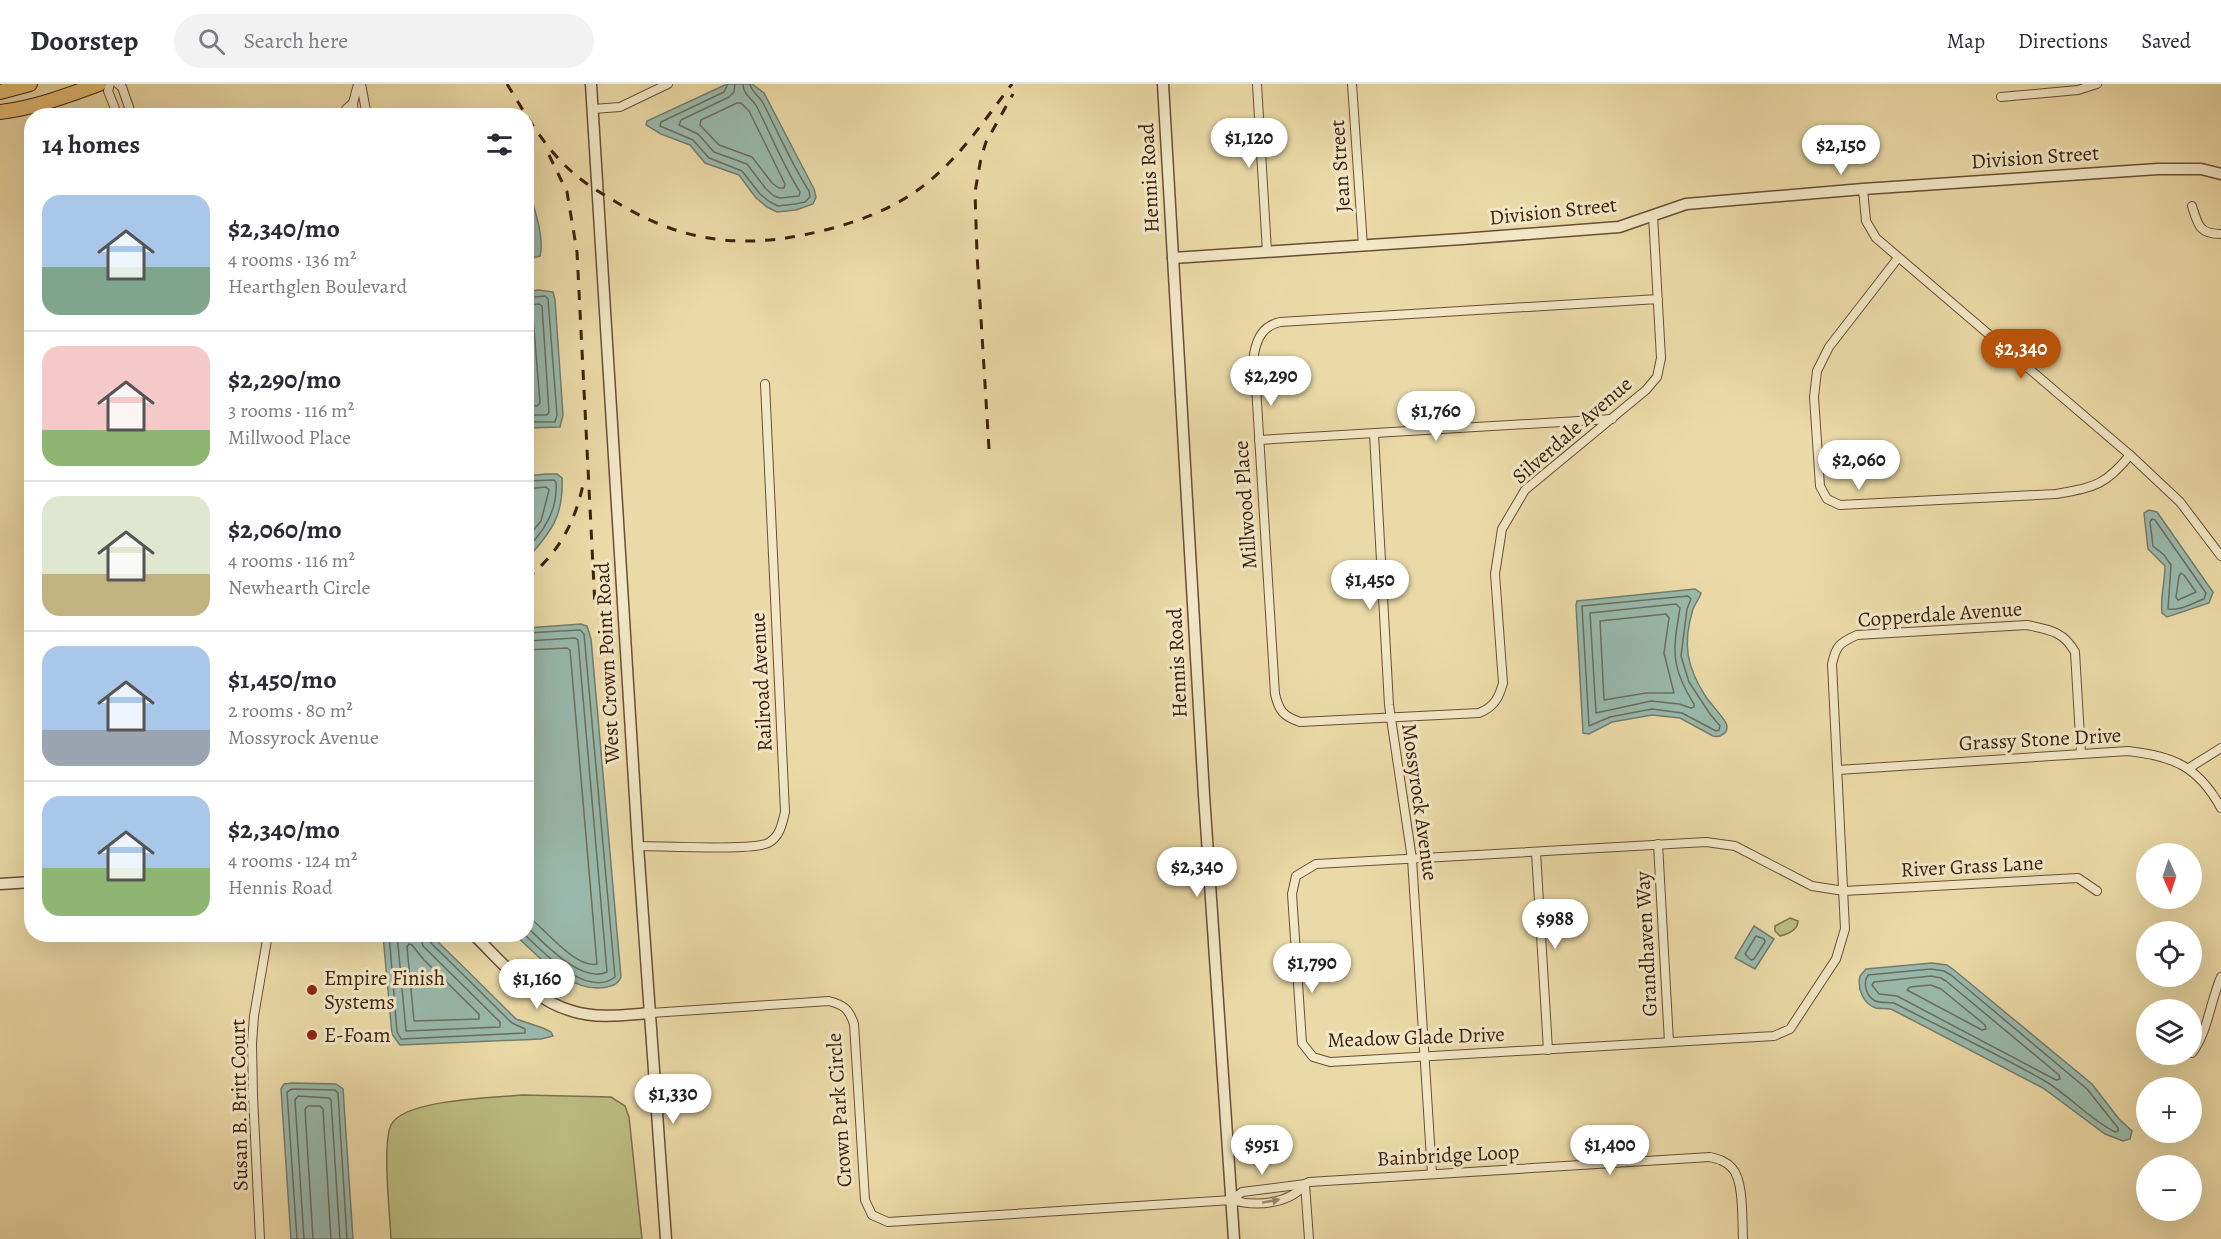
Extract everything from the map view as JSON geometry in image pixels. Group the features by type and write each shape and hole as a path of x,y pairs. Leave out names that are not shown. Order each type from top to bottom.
{"main road":[{"path":"0,92 30,84"},
{"path":"0,112 62,98 99,84"}],"street":[{"path":"110,84 108,91 115,108"},
{"path":"118,84 122,87 129,108"},
{"path":"353,108 360,84"},
{"path":"360,84 365,108"},
{"name":"West Crown Point Road","path":"591,84 638,846 666,1239"},
{"path":"593,109 620,107 668,84"},
{"name":"Hennis Road","path":"1163,84 1205,806 1234,1239"},
{"path":"1257,84 1267,252"},
{"name":"Jean Street","path":"1352,84 1363,246"},
{"path":"2001,97 2078,90 2097,84"},
{"path":"347,108 353,103"},
{"name":"Division Street","path":"1173,258 1619,227 1686,204 1863,189 2158,169 2201,169 2221,174"},
{"path":"1863,189 1866,221 1876,238 2130,455 2180,502 2221,556"},
{"path":"2192,206 2197,223 2203,231 2209,234 2221,234"},
{"name":"Silverdale Avenue","path":"1390,718 1479,713 1490,709 1500,696 1503,683 1495,574 1502,529 1525,490 1646,390 1657,377 1661,358 1653,215"},
{"path":"1898,258 1829,347 1817,371 1814,397 1819,475 1820,486 1827,499 1840,505 2056,494 2090,488 2114,475 2130,455"},
{"name":"Millwood Place","path":"1390,718 1300,722 1286,717 1278,705 1275,694 1254,354 1257,340 1271,324 1280,322 1658,299"},
{"name":"Railroad Avenue","path":"638,846 748,846 768,843 781,831 785,812 765,384"},
{"path":"1259,440 1611,419"},
{"name":"Mossyrock Avenue","path":"1374,434 1390,718 1412,859 1432,1174"},
{"name":"Copperdale Avenue","path":"1844,891 1832,664 1836,648 1845,640 1857,635 2027,625 2053,631 2068,640 2075,652 2081,754"},
{"path":"2189,768 2221,748"},
{"name":"Grassy Stone Drive","path":"1838,770 2127,751 2169,758 2189,768 2202,779 2221,808"},
{"name":"Meadow Glade Drive","path":"1706,842 1735,846 1812,886 1844,891 1845,929 1836,959 1790,1029 1774,1036 1330,1062 1313,1058 1302,1044 1292,894 1296,876 1316,864 1412,859 1706,842"},
{"name":"Grandhaven Way","path":"1658,844 1669,1042"},
{"path":"1536,852 1548,1050"},
{"name":"River Grass Lane","path":"1844,891 2078,878 2097,891"},
{"path":"0,884 24,882"},
{"name":"Susan B. Britt Court","path":"260,1239 252,1043 254,1016 267,942"},
{"name":"Crown Park Circle","path":"481,942 529,987 548,1001 571,1011 598,1016 829,1001 843,1005 850,1012 854,1024 865,1200 872,1215 888,1222 1232,1200"},
{"path":"2202,1032 2213,994 2221,977"},
{"name":"Bainbridge Loop","path":"1232,1200 1242,1192 1314,1181 1710,1157 1724,1161 1733,1169 1738,1179 1743,1239"},
{"path":"1305,1184 1309,1239"},
{"name":"Bainbridge Loop","path":"1232,1200 1244,1204 1278,1201 1299,1193 1305,1184"}],"green space":[{"path":"1790,918 1798,921 1796,927 1780,936 1775,931 1775,926"},
{"path":"522,1095 611,1097 625,1106 629,1117 642,1239 391,1239 387,1147 391,1125 399,1116 413,1110 451,1101"}],"water":[{"path":"727,84 752,84 764,93 814,189 816,197 813,204 796,210 777,212 756,198 739,175 705,163 690,145 661,134 646,125 647,121"},
{"path":"534,208 541,240 540,256 534,257"},
{"path":"534,291 553,292 555,300 563,415 560,427 534,428"},
{"path":"557,474 562,478 562,492 554,523 534,551 534,475"},
{"path":"2149,510 2157,512 2213,592 2209,603 2167,617 2162,613 2165,566 2148,549 2144,513"},
{"path":"1695,589 1701,593 1693,609 1690,622 1688,655 1694,676 1706,697 1726,723 1726,732 1713,736 1680,718 1652,715 1612,722 1589,734 1583,733 1577,601"},
{"path":"581,624 587,626 591,639 621,977 618,983 612,986 594,988 568,980 522,942 534,942 534,627"},
{"path":"1754,926 1774,939 1755,969 1735,958"},
{"path":"384,942 438,942 516,1019 543,1028 551,1032 553,1036 541,1039 400,1045 392,1034"},
{"path":"1932,963 1947,965 1954,970 2092,1084 2119,1119 2132,1131 2130,1139 2123,1141 2105,1134 2043,1088 1891,1009 1871,1006 1862,995 1859,986 1860,976 1866,969"},
{"path":"284,1084 336,1084 343,1089 353,1239 291,1239 281,1089"}],"railway":[{"path":"507,84 522,108"},
{"path":"534,127 552,152 571,171 593,188 643,217 669,228 721,240 775,239 833,228 870,216 917,191 951,161 1012,84"},
{"path":"989,449 975,192 986,142 1013,94"},
{"path":"549,155 567,192 577,252 595,606"},
{"path":"534,572 565,535 577,508 584,479"}],"place":[{"name":"Empire Finish Systems","path":"312,990"},
{"name":"E-Foam","path":"312,1035"}]}
